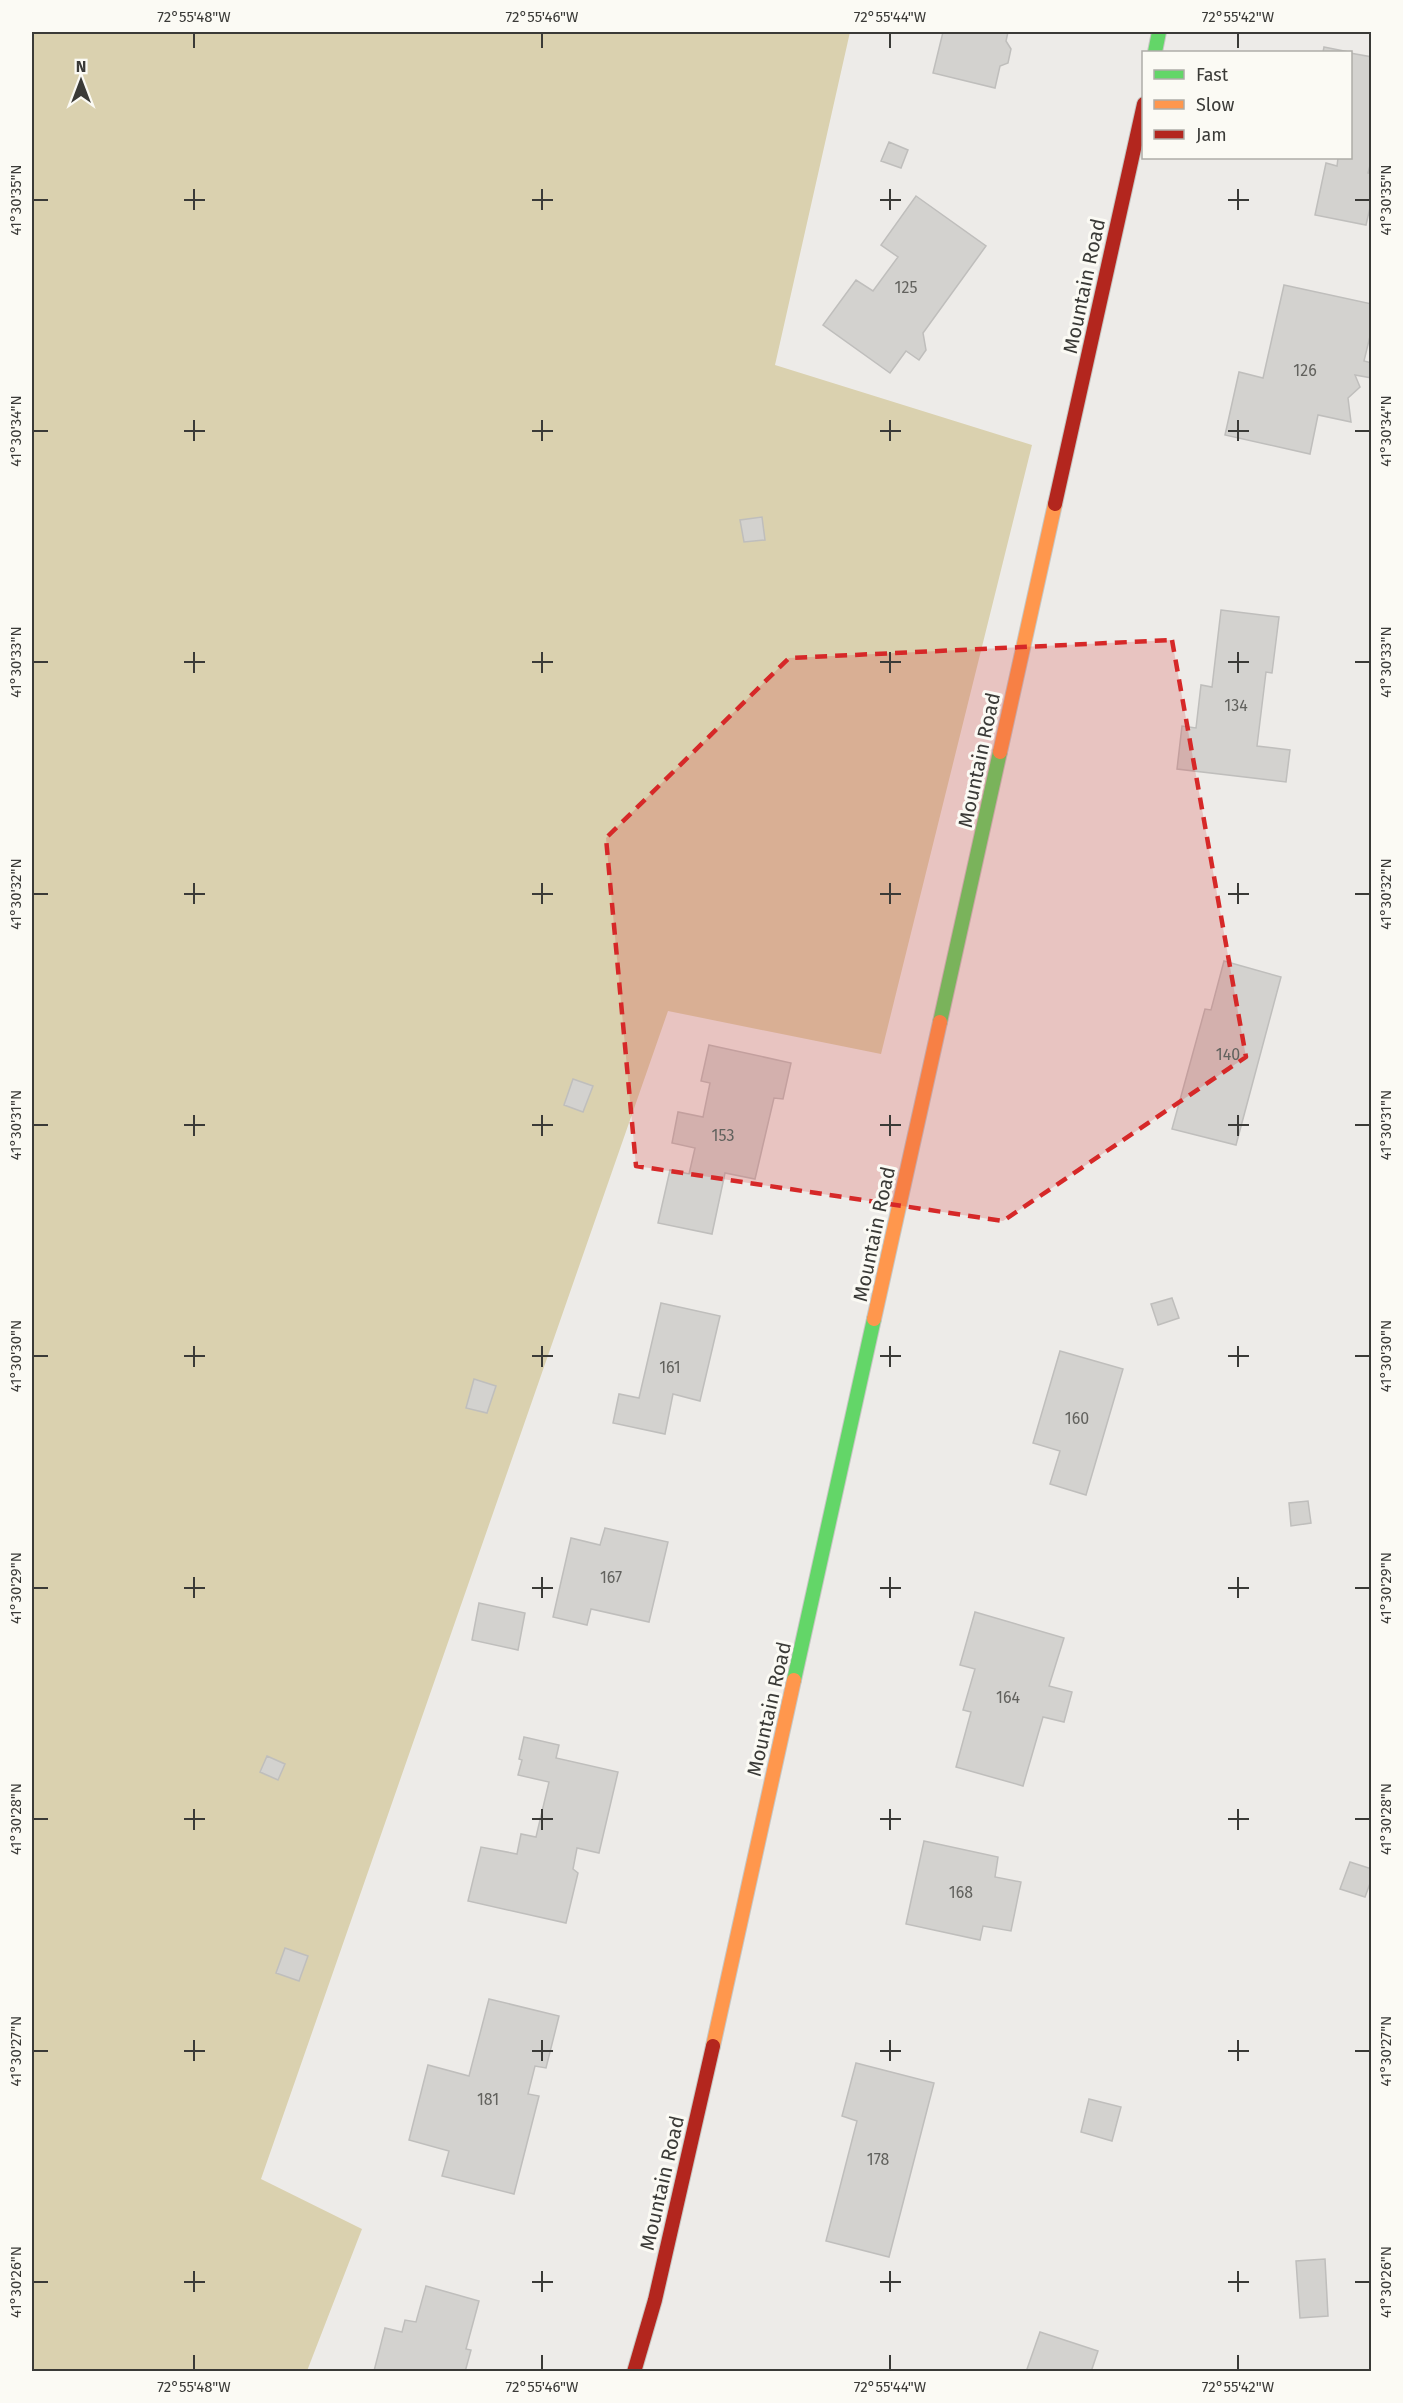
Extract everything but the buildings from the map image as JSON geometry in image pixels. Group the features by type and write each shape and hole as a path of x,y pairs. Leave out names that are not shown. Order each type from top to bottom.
{"main road":[{"path":"1155,51 1159,32"},
{"name":"Mountain Road","path":"634,2372 655,2300 716,2036 1142,109"}],"highlighted area":[{"path":"1172,640 1246,1057 1003,1221 636,1166 606,838 789,658"}],"shaded area":[{"path":"32,32 850,32 775,365 1032,445 881,1054 668,1011 261,2179 362,2229 307,2371 32,2372"}],"traffic: fast":[{"path":"1155,51 1159,32"},
{"path":"940,1022 1000,752"},
{"path":"794,1680 874,1319"}],"traffic: slow":[{"path":"1000,752 1055,504"},
{"path":"874,1319 940,1022"},
{"path":"713,2046 794,1680"}],"traffic: jam":[{"path":"1055,504 1142,113"},
{"path":"634,2372 655,2300 713,2046"}]}
